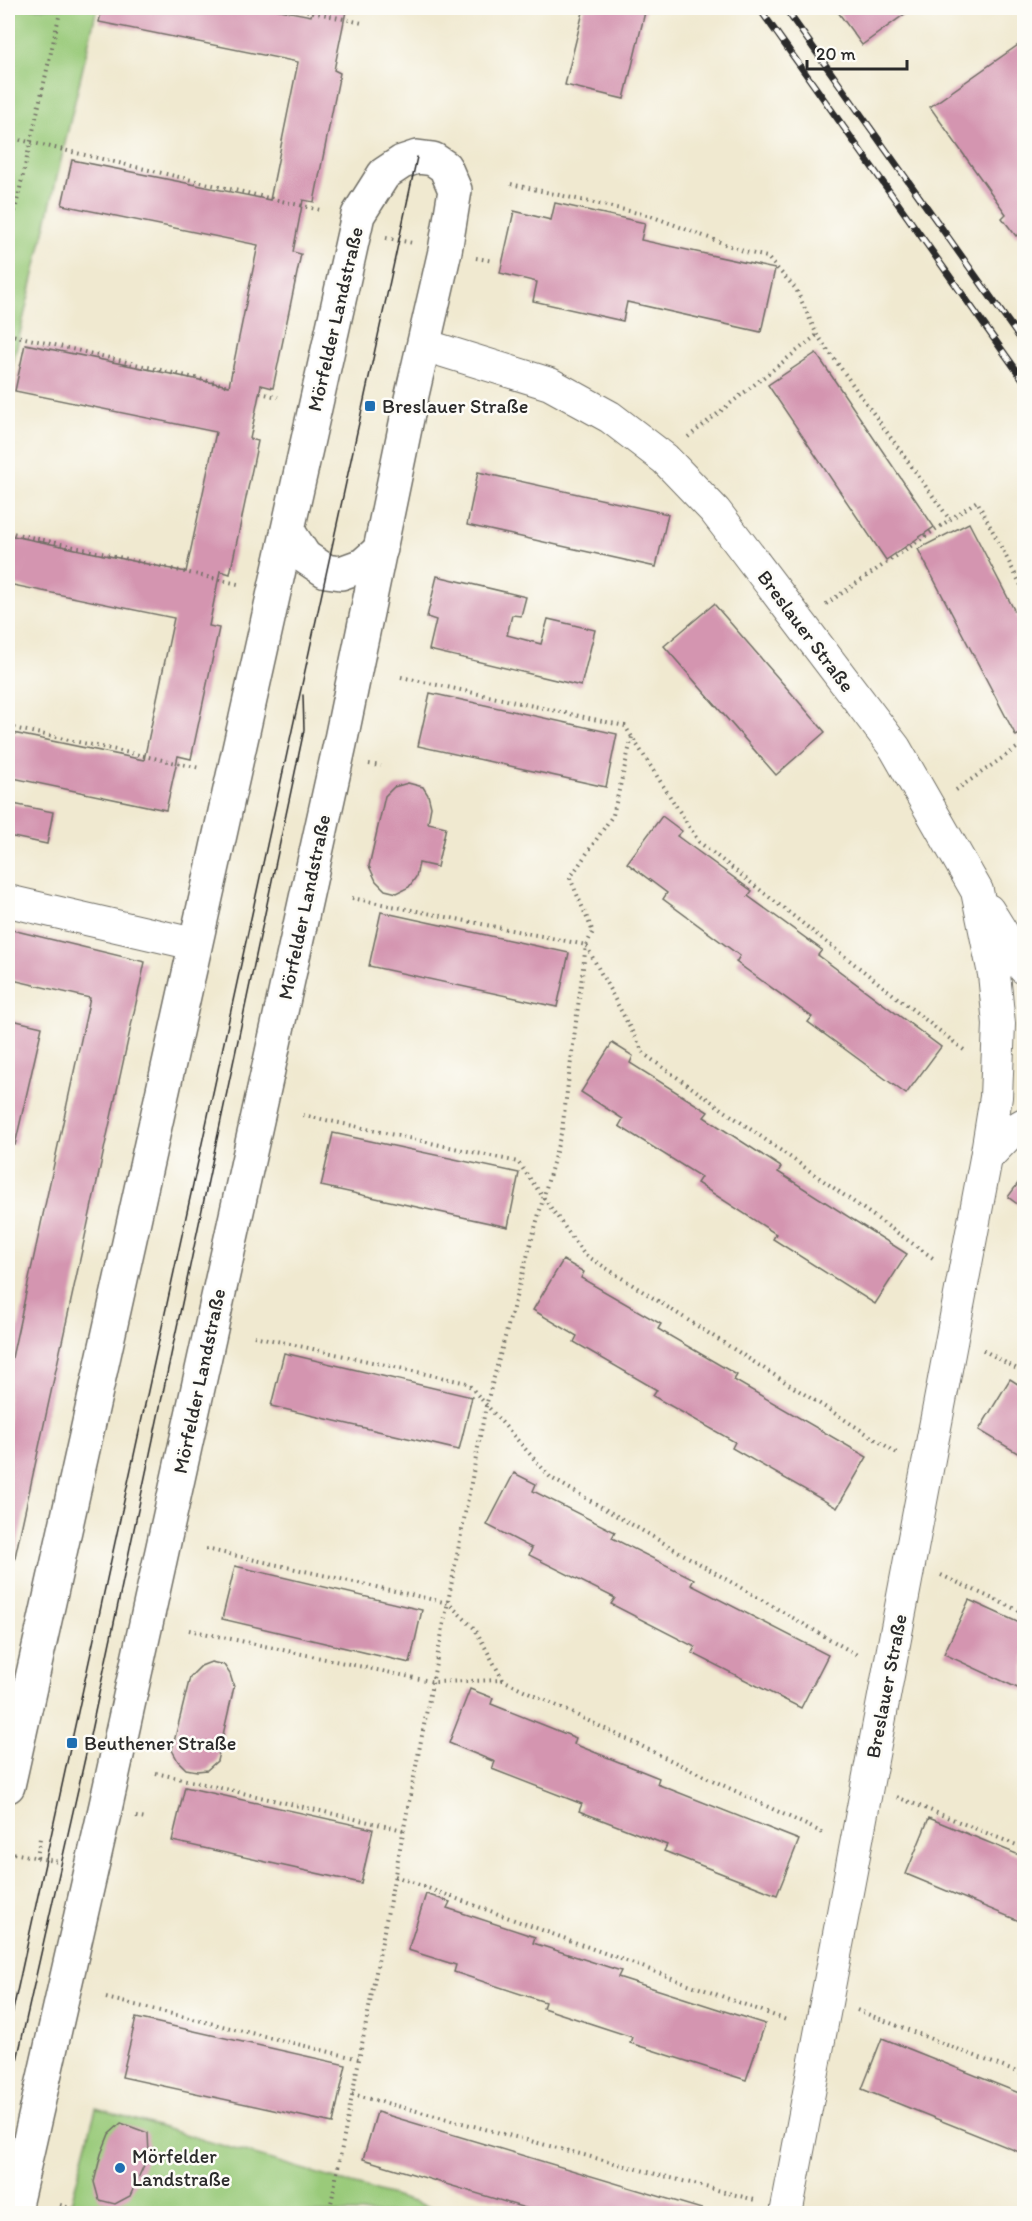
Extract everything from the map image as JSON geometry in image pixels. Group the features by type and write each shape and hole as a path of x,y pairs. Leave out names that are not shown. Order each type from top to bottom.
{"main road":[{"name":"Mörfelder Landstraße","path":"8,1781 358,215 384,174 402,162 417,157 433,159 445,167 454,190 444,251 340,744 13,2214"},
{"path":"288,531 305,557 326,571 341,573 363,565 381,549"}],"street":[{"name":"Breslauer Straße","path":"424,345 550,384 610,417 662,457 715,511 895,748 976,891 1024,968"},
{"name":"Breslauer Straße","path":"787,2211 996,1097 999,1024 994,975 976,891"},
{"path":"8,902 194,944"},
{"path":"986,1158 1012,1131 1024,1124"}],"path":[{"path":"8,241 61,8"},
{"path":"295,8 362,23"},
{"path":"8,137 320,210"},
{"path":"512,184 651,216 746,252 767,257 796,289 817,335 950,520"},
{"path":"384,246 386,237 493,261"},
{"path":"8,334 229,386"},
{"path":"662,457 817,335"},
{"path":"260,393 278,397"},
{"path":"799,622 977,501 1024,591"},
{"path":"8,532 238,584"},
{"path":"401,677 625,726 699,842 996,1075"},
{"path":"8,727 209,769"},
{"path":"329,2214 486,1406 562,1130 585,945 593,932 570,878 613,815 632,737"},
{"path":"929,808 1024,743"},
{"path":"352,898 585,945"},
{"path":"585,945 644,1054 963,1279"},
{"path":"303,1115 518,1162 584,1254 927,1472"},
{"path":"953,1333 1024,1373"},
{"path":"254,1336 467,1383 551,1478 888,1673"},
{"path":"206,1549 448,1603 475,1629 503,1680"},
{"path":"910,1561 1024,1613"},
{"path":"189,1630 434,1682 503,1680 855,1848"},
{"path":"156,1773 403,1830"},
{"path":"867,1785 1024,1848"},
{"path":"37,1858 40,1838"},
{"path":"395,1876 820,2032"},
{"path":"106,1998 359,2059"},
{"path":"827,1998 1024,2075"},
{"path":"352,2094 787,2211"},
{"path":"60,2205 90,2214"}],"green space":[{"path":"15,8 97,8 8,384 8,41"},
{"path":"96,2108 450,2213 68,2214"}],"building":[{"path":"102,8 270,8 311,16 313,8 356,8 355,12 346,11 334,70 340,73 314,202 303,200 293,252 301,254 273,388 261,385 250,439 258,441 230,574 220,571 209,626 219,628 191,759 178,756 166,810 8,777 8,732 144,760 174,618 8,584 8,535 186,572 216,432 15,391 25,344 229,386 258,245 62,205 72,160 270,200 298,62 99,22"},
{"path":"584,8 646,8 624,99 565,85"},
{"path":"835,8 902,8 906,13 862,45"},
{"path":"1021,43 1024,47 1024,231 1016,236 1002,218 1006,214 930,107"},
{"path":"555,203 645,223 641,240 775,269 761,332 627,302 623,321 533,301 537,282 500,273 514,211 551,220"},
{"path":"816,353 934,527 886,560 768,385"},
{"path":"478,472 668,514 656,567 467,525"},
{"path":"969,523 1024,629 1024,732 1016,736 918,549"},
{"path":"437,576 526,597 521,616 512,615 507,635 541,644 548,619 595,630 581,686 429,650 436,620 427,617"},
{"path":"714,604 825,732 776,775 664,646"},
{"path":"430,693 617,734 606,787 418,746"},
{"path":"408,783 423,787 428,795 431,807 428,823 446,827 437,867 419,863 416,877 409,887 397,893 385,890 376,881 369,866 385,796 394,787"},
{"path":"8,803 53,812 47,844 8,836"},
{"path":"662,816 682,831 677,836 752,891 748,896 822,950 818,955 941,1047 906,1094 808,1022 812,1017 736,962 740,956 663,899 667,893 627,863"},
{"path":"381,912 569,953 557,1007 369,966"},
{"path":"8,929 145,962 8,1589 8,1376 90,998 8,979"},
{"path":"8,1019 42,1027 15,1145 8,1143"},
{"path":"612,1043 633,1056 630,1063 708,1112 704,1117 781,1167 778,1172 907,1254 875,1304 773,1239 776,1234 697,1183 701,1177 619,1126 623,1119 581,1092"},
{"path":"333,1133 519,1173 508,1227 321,1186"},
{"path":"1024,1175 1024,1209 1008,1197"},
{"path":"563,1260 584,1272 581,1278 661,1324 658,1329 737,1375 734,1380 867,1457 837,1508 732,1448 735,1442 653,1396 657,1390 574,1342 577,1336 533,1310"},
{"path":"284,1353 472,1397 459,1450 271,1406"},
{"path":"1010,1379 1024,1388 1024,1457 979,1430"},
{"path":"514,1473 536,1484 533,1491 615,1532 612,1538 694,1579 691,1585 828,1655 801,1708 692,1653 695,1647 611,1604 615,1598 529,1555 532,1548 487,1525"},
{"path":"235,1566 422,1610 410,1663 222,1619"},
{"path":"969,1600 1024,1625 1024,1691 944,1654"},
{"path":"211,1662 224,1665 234,1687 217,1761 207,1770 197,1771 186,1769 172,1750 190,1677 201,1666"},
{"path":"470,1689 493,1698 491,1704 576,1738 574,1744 659,1778 657,1784 799,1840 777,1895 664,1851 667,1845 579,1811 582,1804 492,1769 495,1762 449,1743"},
{"path":"185,1787 373,1829 361,1883 172,1841"},
{"path":"929,1818 1024,1857 1024,1923 906,1874"},
{"path":"426,1894 450,1902 447,1908 535,1937 533,1943 621,1971 618,1977 765,2024 746,2080 630,2043 632,2037 543,2008 545,2002 454,1972 456,1965 408,1950"},
{"path":"136,2018 346,2065 333,2123 122,2077"},
{"path":"882,2038 1024,2095 1024,2154 862,2089"},
{"path":"377,2112 715,2214 545,2214 363,2159"},
{"name":"Mörfelder Landstraße","path":"121,2123 148,2133 149,2154 130,2196 115,2204 99,2200 94,2182 109,2134"}],"tram line":[{"path":"8,2033 417,157"},
{"path":"8,2100 88,1745 304,730 303,695"}],"railway":[{"path":"759,8 1024,381"},
{"path":"785,8 1024,344"}],"place":[{"name":"Breslauer Straße","path":"370,406"},
{"name":"Beuthener Straße","path":"72,1743"},
{"name":"Mörfelder Landstraße","path":"120,2168"}]}
